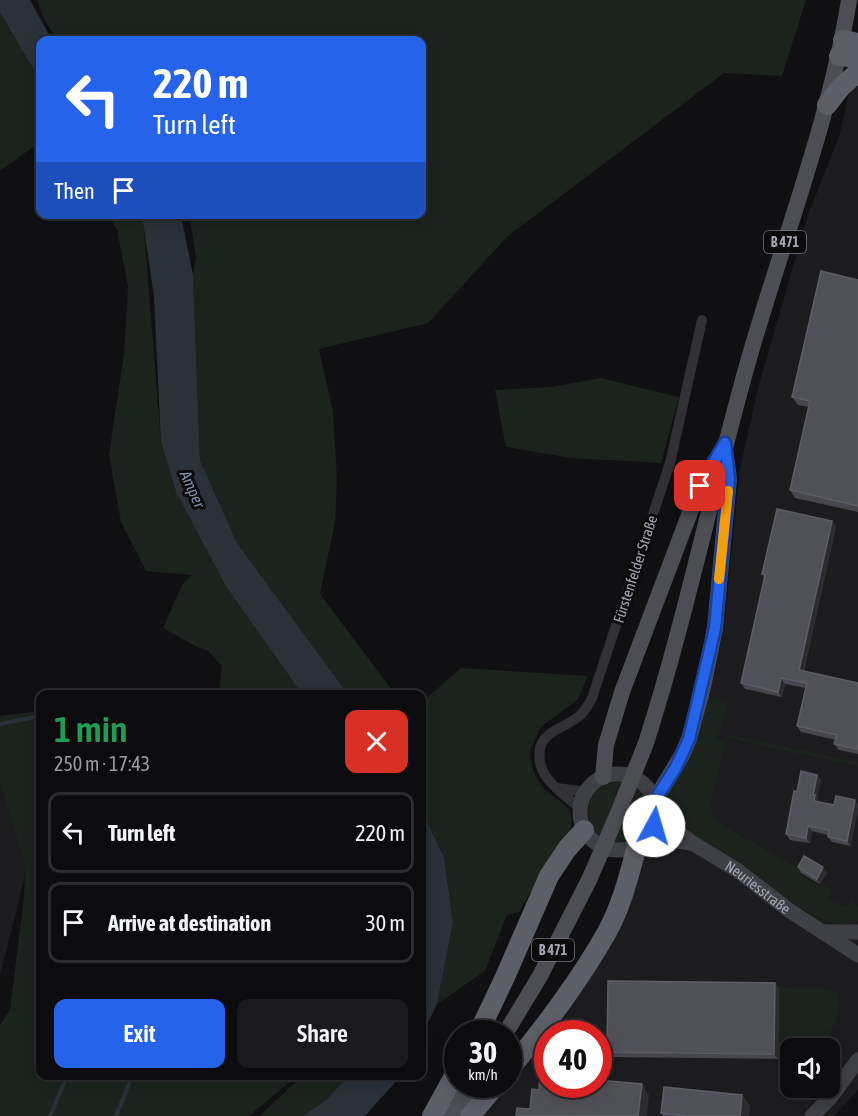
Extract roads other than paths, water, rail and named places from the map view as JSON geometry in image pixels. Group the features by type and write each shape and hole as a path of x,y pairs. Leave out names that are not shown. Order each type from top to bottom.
{"highway":[{"path":"826,105 858,72"},
{"path":"484,1020 549,876 567,849 584,830"},
{"path":"522,1053 562,1000 607,931 625,891 643,841"},
{"path":"432,1116 444,1094"},
{"path":"470,1116 485,1098"}],"main road":[{"name":"B 471","path":"513,1020 540,976 589,880 646,743 693,581 725,443 826,105 850,49 849,0"},
{"path":"603,777 606,745 622,692 700,486 725,443"},
{"path":"656,808 689,739 715,628 729,479 725,443"},
{"path":"450,1116 462,1098"}],"street":[{"name":"Fürstenfelder Straße","path":"580,808 544,776 539,765 541,745 548,736 578,719 592,698 670,463 702,320"},
{"path":"615,774 634,778 649,789 656,808 643,841 626,850 601,847 591,840 584,830 580,808 586,792 593,783 603,777 615,774"},
{"path":"557,788 586,792"},
{"name":"Neuriesstraße","path":"656,808 694,844 737,870 790,911 858,955"},
{"name":"Neuriesstraße","path":"643,841 694,844"},
{"path":"821,932 858,932"},
{"path":"812,1116 830,1098 858,1060"}],"water":[{"path":"0,0 30,0 50,36 36,36 36,73 0,12"},
{"name":"Amper","path":"143,219 181,219 193,275 200,460 237,543 345,690 299,690 225,585 176,492 161,442 154,297"},
{"path":"426,819 444,857 453,923 437,1004 426,1027"},
{"path":"344,1080 397,1080 365,1116 303,1116 326,1100"}],"waterway":[{"path":"0,724 36,717"},
{"path":"50,1116 65,1080"},
{"path":"116,1116 130,1080"}]}
